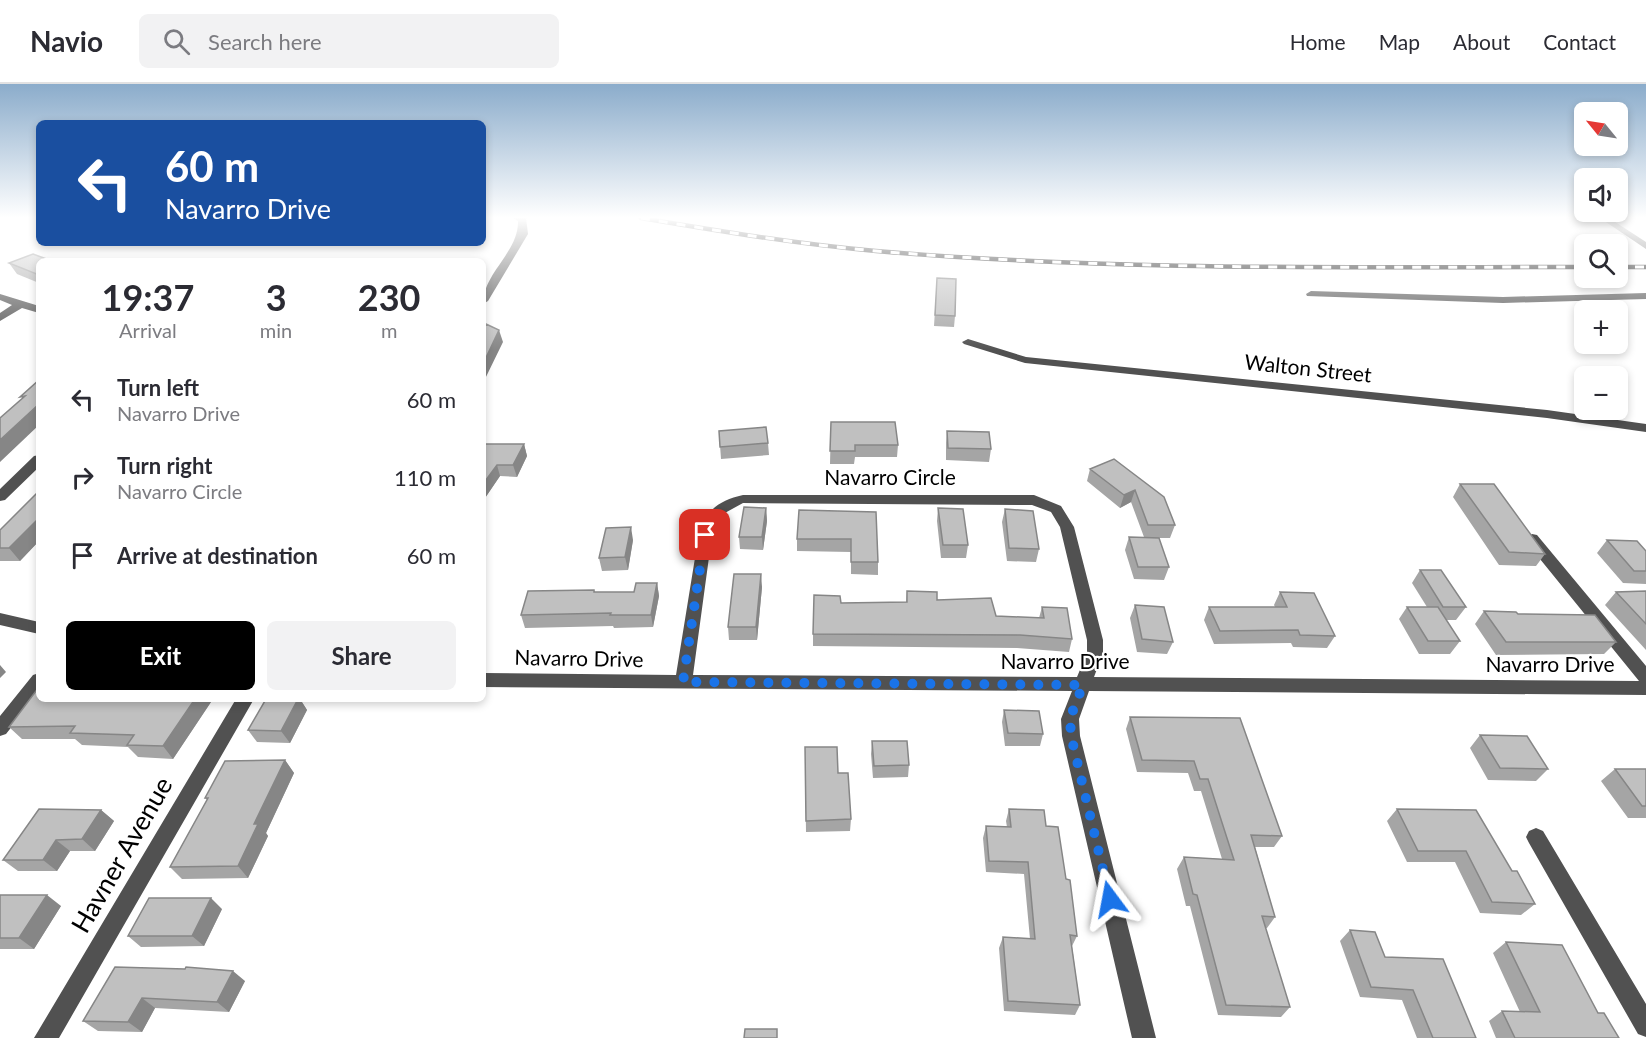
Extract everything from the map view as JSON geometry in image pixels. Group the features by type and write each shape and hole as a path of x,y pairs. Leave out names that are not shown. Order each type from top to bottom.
{"street":[{"path":"486,296 506,263"},
{"path":"1311,294 1503,300 1646,296"},
{"path":"0,297 36,309"},
{"path":"0,318 20,304"},
{"name":"Walton Street","path":"968,342 1025,360 1547,414 1646,428"},
{"path":"0,497 36,462"},
{"name":"Navarro Circle","path":"683,682 705,535 710,520 724,504 743,499 1034,500 1056,509 1066,527 1095,640 1095,653 1070,718 1071,736 1144,1038"},
{"path":"1522,526 1646,678"},
{"path":"0,619 36,627"},
{"name":"Navarro Drive","path":"486,680 1646,688"},
{"path":"0,729 36,684"},
{"name":"Havner Avenue","path":"46,1038 243,702"},
{"path":"1536,837 1646,1026"}],"building":[{"path":"9,263 36,263 36,274"},
{"path":"937,278 956,279 955,316 935,315"},
{"path":"486,324 499,330 486,358"},
{"path":"36,383 36,407 0,440 0,418 25,396 20,397"},
{"path":"831,422 895,422 898,445 855,445 855,451 830,451"},
{"path":"766,427 768,443 720,447 719,431"},
{"path":"947,431 989,432 991,449 948,448"},
{"path":"486,444 524,444 513,465 497,465 486,480"},
{"path":"1114,459 1164,497 1175,525 1148,525 1135,490 1124,495 1090,469"},
{"path":"1460,484 1494,484 1545,554 1509,552"},
{"path":"36,494 36,521 9,548 0,548 0,530"},
{"path":"744,507 766,508 762,537 739,537"},
{"path":"938,508 963,509 968,545 943,545"},
{"path":"1005,509 1033,511 1039,549 1009,548"},
{"path":"799,510 876,512 878,562 851,562 851,539 797,539"},
{"path":"631,527 625,557 599,558 606,528"},
{"path":"1129,537 1159,538 1169,567 1138,567"},
{"path":"1607,540 1637,541 1646,551 1646,571 1634,571"},
{"path":"1420,570 1441,570 1466,607 1443,607"},
{"path":"734,574 761,574 756,627 728,627"},
{"path":"636,583 657,583 651,615 610,615 611,613 521,615 528,591 634,592"},
{"path":"907,591 937,592 937,600 991,598 996,616 1044,618 1042,607 1067,608 1072,639 1020,635 813,634 814,595 840,596 841,603 907,602"},
{"path":"1646,591 1646,624 1616,592"},
{"path":"1280,592 1314,593 1335,636 1300,635 1298,630 1220,631 1209,607 1287,607"},
{"path":"1135,605 1164,607 1173,642 1142,639"},
{"path":"1407,607 1438,607 1460,641 1428,641"},
{"path":"1484,611 1595,615 1616,642 1506,642"},
{"path":"36,691 36,702 193,702 163,746 127,745 134,735 70,733 75,726 9,727"},
{"path":"264,702 296,702 281,731 248,730"},
{"path":"1004,710 1039,711 1043,734 1008,733"},
{"path":"1130,717 1240,718 1282,836 1251,835 1275,917 1262,916 1290,1007 1226,1005 1197,895 1193,894 1184,857 1234,860 1208,779 1200,779 1194,761 1142,760"},
{"path":"1480,735 1527,736 1548,769 1500,768"},
{"path":"872,741 907,741 909,765 874,766"},
{"path":"805,747 837,747 838,773 848,773 851,819 806,821"},
{"path":"285,760 254,824 258,824 238,866 170,867 208,798 205,798 225,761"},
{"path":"1615,769 1646,769 1646,806 1642,806"},
{"path":"39,809 101,810 82,839 56,840 43,860 3,860"},
{"path":"1009,809 1044,810 1046,826 1058,827 1066,879 1070,880 1077,936 1070,935 1080,1005 1008,1001 1003,937 1035,939 1028,862 989,861 986,826 1011,827"},
{"path":"1397,809 1476,810 1512,871 1517,871 1535,904 1492,902 1466,851 1418,851"},
{"path":"0,895 47,895 19,938 0,938"},
{"path":"149,898 211,898 192,936 128,936"},
{"path":"1350,930 1375,932 1385,957 1443,959 1476,1038 1433,1038 1413,990 1371,987"},
{"path":"1506,942 1562,945 1598,1013 1604,1013 1619,1038 1515,1038 1502,1011 1540,1012"},
{"path":"115,967 185,969 186,967 233,971 217,1002 142,998 128,1022 83,1021"},
{"path":"745,1029 777,1029 777,1038 744,1038"}],"railway":[{"path":"1068,263 1318,267 1574,267"},
{"path":"1628,267 1646,267"}],"route":[{"path":"705,535 683,682 1083,685 1070,718 1071,736 1110,899"}]}
